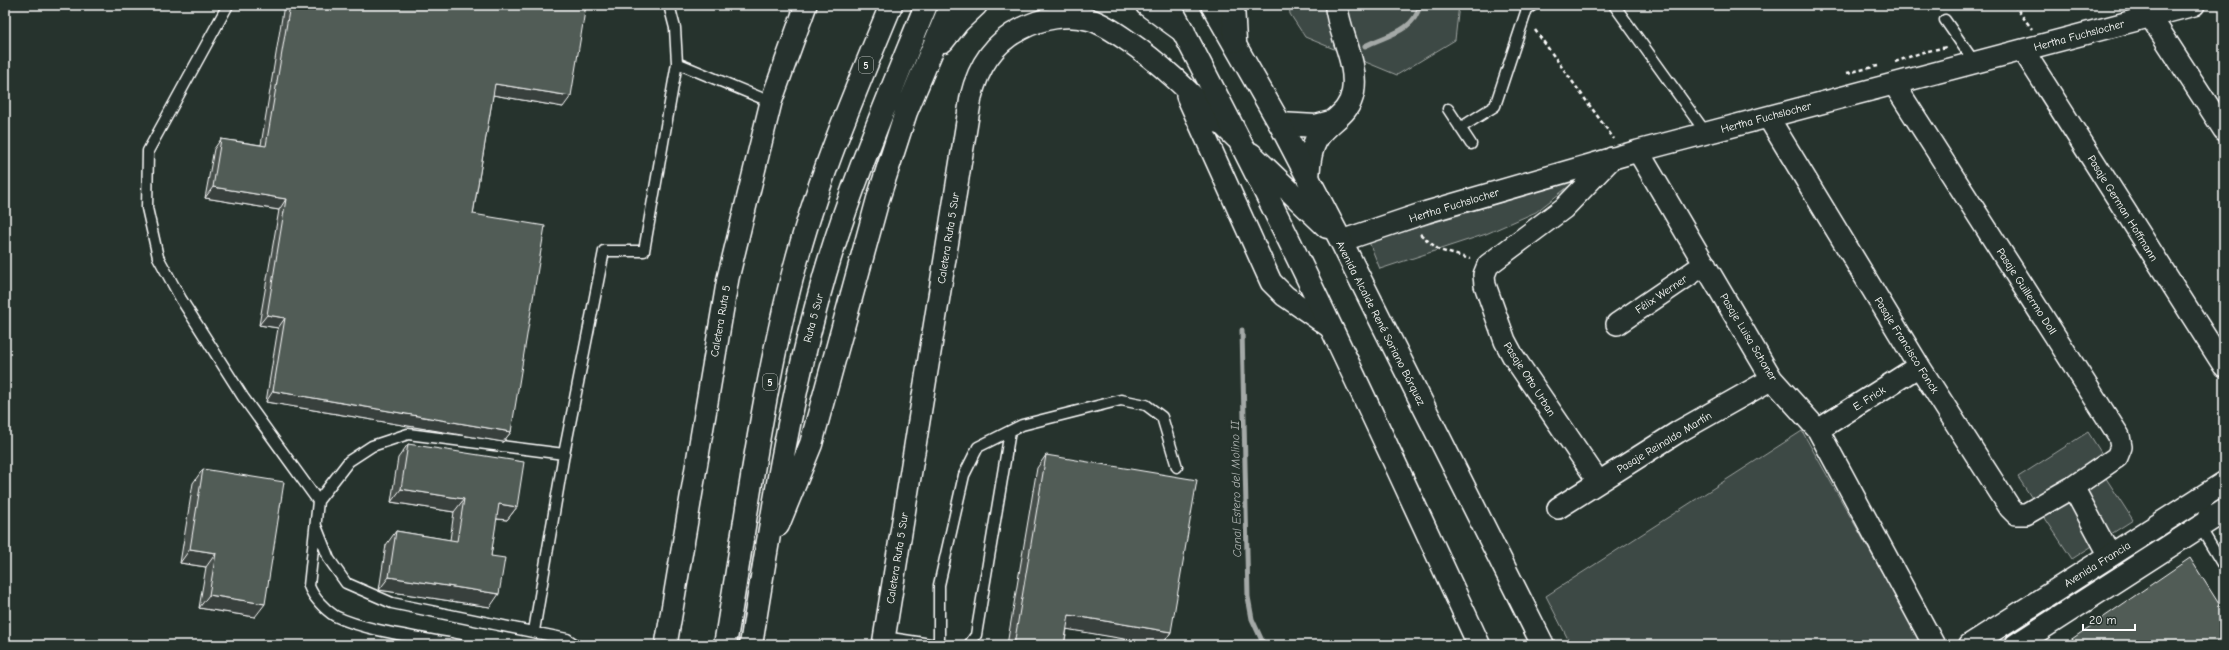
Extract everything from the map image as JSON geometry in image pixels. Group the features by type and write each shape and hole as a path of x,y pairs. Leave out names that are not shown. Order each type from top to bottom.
{"main road":[{"path":"841,125 879,5"},
{"name":"5","path":"725,645 770,377 784,312 811,211 841,125 891,5"},
{"name":"Ruta 5 Sur","path":"751,645 766,548 798,378 825,275 862,164 926,5"},
{"path":"766,548 791,497 811,444 878,199 906,112 951,5"},
{"path":"926,63 958,22 976,5"},
{"path":"1147,5 1184,32"},
{"path":"1169,5 1240,142 1376,420 1479,645"},
{"name":"Avenida Alcalde René Soriano Bórquez","path":"1212,5 1235,41 1308,178 1543,645"},
{"path":"1233,5 1235,41"},
{"path":"1308,178 1309,160 1318,138 1331,122 1343,114 1348,105 1354,81 1354,69 1338,17 1336,5"},
{"path":"1280,124 1316,126 1331,122"},
{"path":"1240,142 1340,241"},
{"name":"Avenida Francia","path":"1970,645 2217,488"},
{"path":"2016,645 2224,511"}],"street":[{"name":"Caletera Ruta 5","path":"666,645 728,278 771,102 806,5"},
{"name":"Hertha Fuchslocher","path":"1340,241 1404,220 1625,154 1768,117 1892,74 1975,63 2186,6"},
{"path":"2150,16 2224,130"},
{"name":"Caletera Ruta 5 Sur","path":"884,641 971,97 979,71 994,49 1015,32 1045,20 1076,18 1092,20 1120,35 1181,82 1240,142"},
{"name":"Pasaje German Hoffmann","path":"2023,50 2224,366"},
{"name":"Pasaje Guillermo Doll","path":"1892,74 2120,436 2121,447 2117,457 2073,487"},
{"name":"Caletera Ruta 5 Sur","path":"1181,82 1271,282 1285,296 1331,328"},
{"name":"Pasaje Francisco Fonck","path":"1768,117 1919,366 2013,511 2016,514 2026,514 2073,487"},
{"path":"1488,265 1564,208 1625,154"},
{"name":"Pasaje Luisa Schoner","path":"1625,154 1705,264 1772,379 1818,430 1934,645"},
{"name":"Félix Werner","path":"1617,324 1705,264"},
{"name":"Pasaje Otto Urban","path":"1488,265 1484,275 1485,285 1509,349 1598,481"},
{"name":"E. Frick","path":"1818,430 1919,366"},
{"name":"Pasaje Reinaldo Martín","path":"1558,508 1598,481 1678,432 1772,379"},
{"path":"2073,487 2108,557 2107,587"},
{"path":"2108,557 2133,570"}],"lane":[{"path":"228,5 148,151 147,208 158,257 180,299 243,397 318,500"},
{"path":"534,631 564,454 604,251 644,251 677,63 675,28 669,5"},
{"path":"1460,128 1495,106 1527,9 1533,5"},
{"path":"1614,5 1706,133"},
{"path":"1945,20 1975,63"},
{"path":"677,63 771,102"},
{"path":"1448,109 1471,144"},
{"path":"884,641 938,645 939,585 964,475 978,447 1022,425 1121,400 1146,405 1162,417 1177,467"},
{"path":"969,645 976,635 1010,431"},
{"path":"459,645 366,626 335,615 313,596 309,586 318,500 349,461 372,446 408,434 564,454"},
{"path":"2217,488 2200,527 2224,567"},
{"path":"315,523 329,559 346,583 392,602 534,631 567,639 576,645"}],"path":[{"path":"2014,5 2025,20"},
{"path":"1525,17 1625,154"},
{"path":"1892,74 1923,52 1962,44"},
{"path":"1847,73 1885,65"},
{"path":"1404,220 1439,250 1488,265"}],"shaded area":[{"path":"1289,5 1459,5 1455,40 1397,75 1305,37 1290,14"},
{"path":"1578,179 1536,212 1486,234 1380,269 1369,242"},
{"path":"1802,431 1923,645 1571,645 1546,596"},
{"path":"2088,432 2102,454 2100,469 2133,520 2072,559 2018,477"}],"building":[{"path":"290,5 586,5 571,96 495,84 473,214 545,226 511,432 273,391 285,318 267,315 286,199 213,187 221,139 266,146"},
{"path":"408,444 524,462 517,507 499,504 491,556 505,558 499,594 389,577 396,531 457,541 464,499 401,489"},
{"path":"1046,455 1197,480 1171,632 1069,615 1064,645 1014,645"},
{"path":"203,469 284,482 265,604 209,595 216,553 190,549"},
{"path":"2190,558 2224,612 2224,645 2063,645"}],"waterway":[{"name":"Canal Estero del Molino II","path":"1365,46 1398,32 1405,27 1417,14 1420,5"},
{"name":"Canal Estero del Molino II","path":"1242,330 1248,597 1252,619 1264,645"}]}
